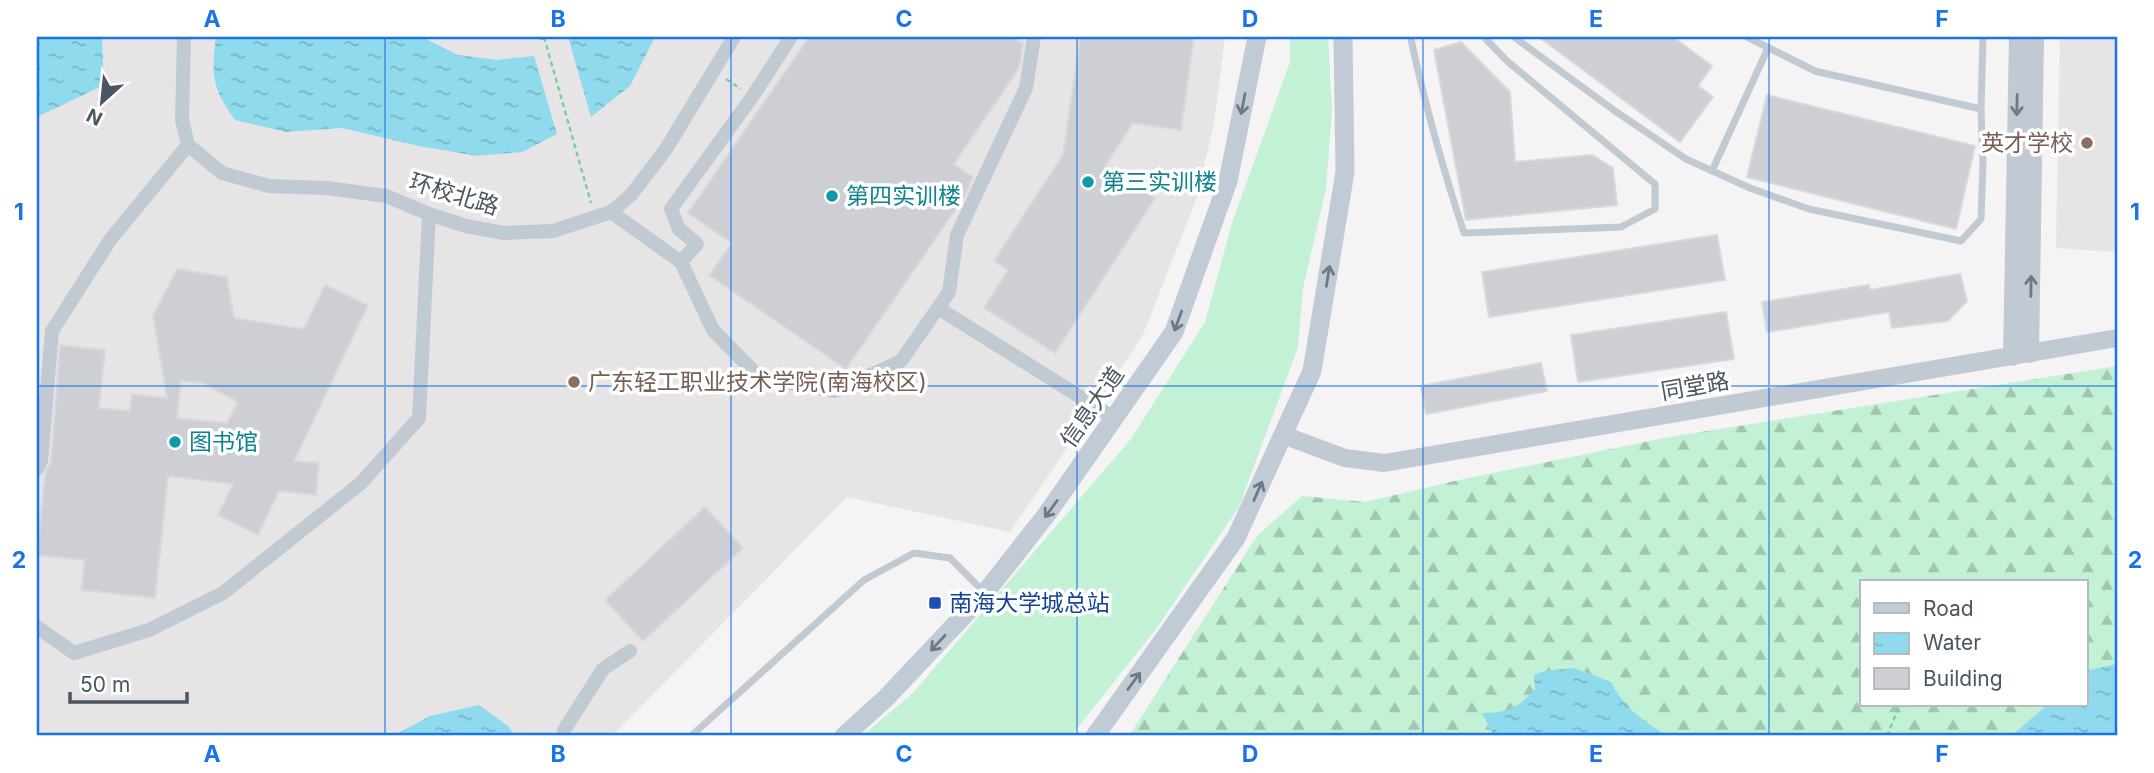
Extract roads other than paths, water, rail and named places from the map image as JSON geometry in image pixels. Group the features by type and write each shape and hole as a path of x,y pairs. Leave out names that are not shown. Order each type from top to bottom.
{"main road":[{"name":"信息大道","path":"844,736 886,698 985,593 1047,514 1174,332 1228,181 1257,37"},
{"path":"1095,736 1236,538 1312,371 1345,172 1343,37"}],"street":[{"path":"37,469 41,461 52,331 110,240 188,145 182,120 184,37"},
{"name":"环校北路","path":"188,145 222,173 269,186 327,188 386,195 429,214 466,226 504,233 552,231 611,212 631,195 666,149 734,37"},
{"path":"681,262 697,244 679,229 671,209 752,97 791,37"},
{"path":"611,212 681,262 713,330 760,378 835,391 901,361 949,292 957,234 1026,88 1033,37"},
{"path":"2018,37 2021,355"},
{"path":"2021,355 2035,37"},
{"path":"37,627 74,653 149,630 223,593 360,483 419,418 429,214"},
{"path":"938,308 1114,418"},
{"name":"同堂路","path":"1283,435 1345,458 1384,463 2117,338"},
{"path":"563,736 564,730 603,669 630,651"}],"lane":[{"path":"1412,37 1439,154 1464,233 1621,227 1655,209 1656,184 1507,61 1484,37"},
{"path":"1514,37 1686,159 1749,188 1809,209 1961,241 1981,219 1983,37"},
{"path":"1747,37 1815,71 1981,109"},
{"path":"1712,171 1768,48"},
{"path":"691,736 864,580 914,554 950,558 985,593"}],"water":[{"path":"37,37 102,37 104,85 37,117"},
{"path":"216,37 422,37 458,55 497,60 534,56 557,134 522,152 477,156 342,128 286,132 235,120 215,81"},
{"path":"568,37 655,37 630,86 591,117"},
{"path":"2117,664 2117,736 1987,736 2016,732 2046,706 2088,706 2088,671"},
{"path":"1574,668 1611,682 1635,714 1668,736 1494,736 1482,713 1505,710 1523,701 1535,689 1534,675 1544,671"},
{"path":"479,705 508,726 515,736 393,736 430,716"}],"place":[{"name":"英才学校","path":"2087,143"},
{"name":"第三实训楼","path":"1088,182"},
{"name":"第四实训楼","path":"832,196"},
{"name":"广东轻工职业技术学院(南海校区)","path":"574,382"},
{"name":"图书馆","path":"175,442"},
{"name":"南海大学城总站","path":"935,603"}]}
